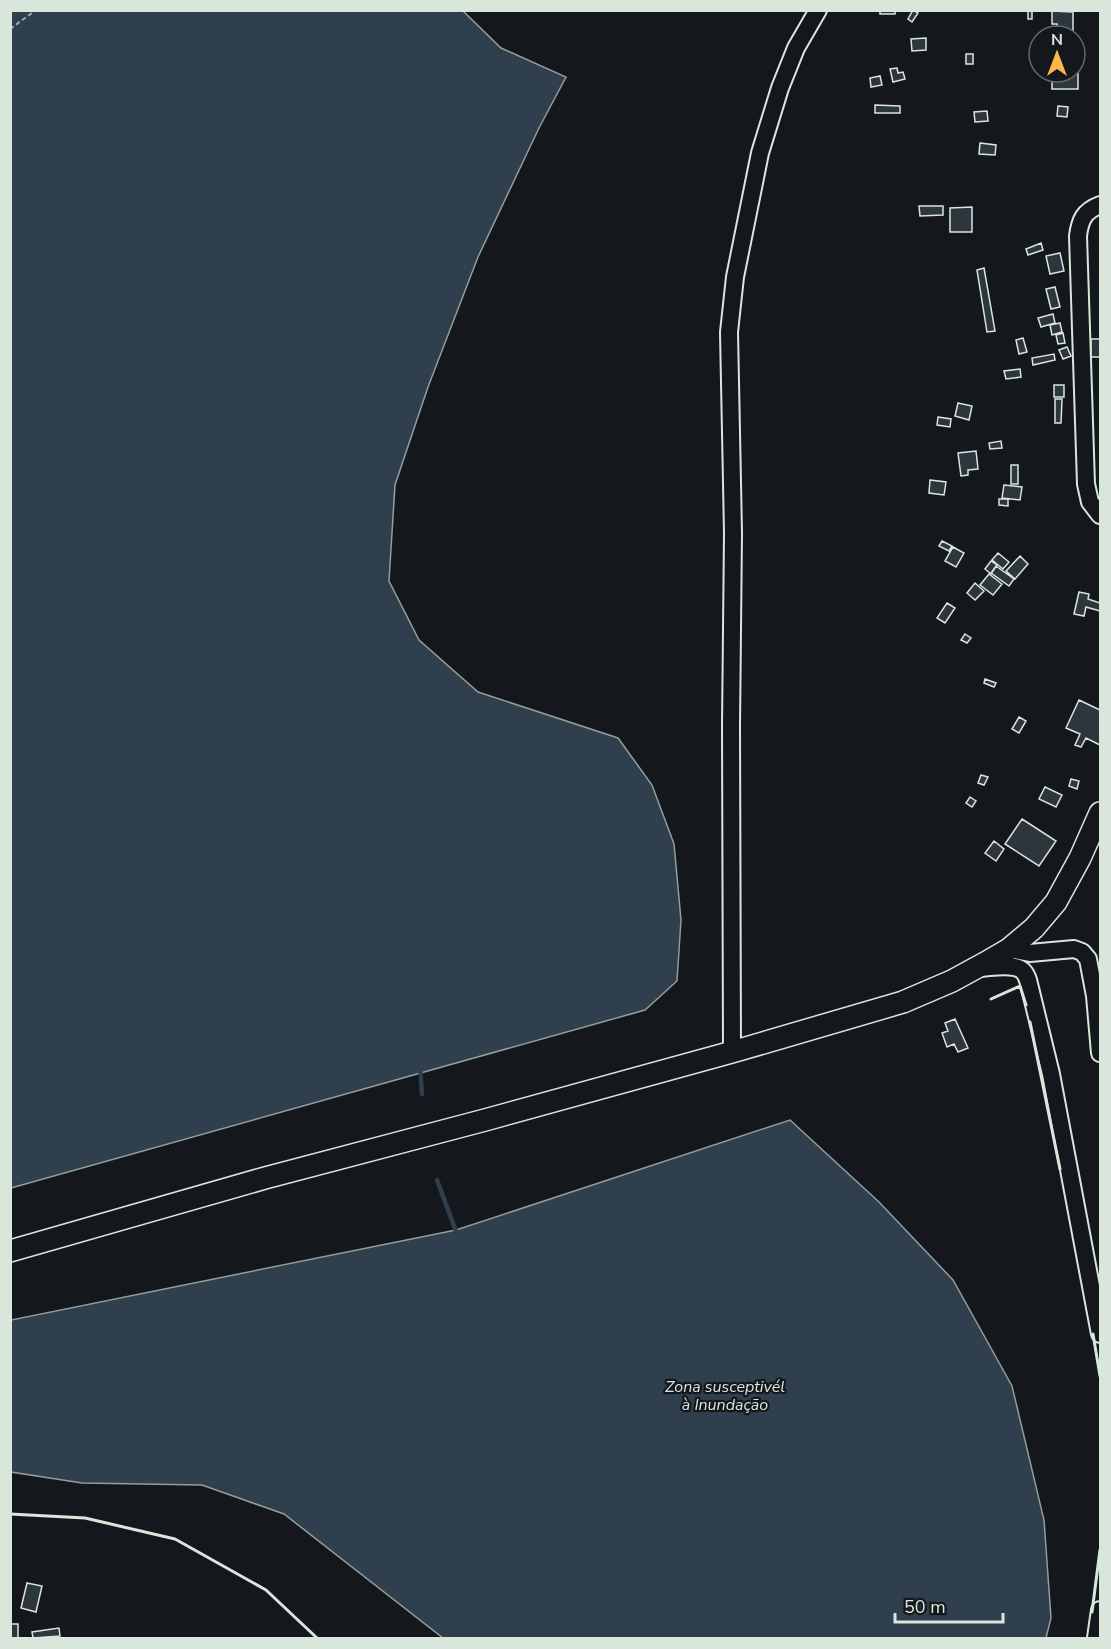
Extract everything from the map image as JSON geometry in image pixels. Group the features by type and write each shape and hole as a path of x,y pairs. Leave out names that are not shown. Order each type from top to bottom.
{"main road":[{"path":"10,1251 265,1178 732,1052 903,1002 977,968 1009,949 1034,928 1056,902 1101,813"}],"street":[{"path":"732,1052 730,725 733,533 729,332 735,277 760,153 780,88 796,48 818,10"},
{"path":"1101,205 1084,215 1080,222 1078,236 1086,484 1090,502 1101,515"},
{"path":"1009,949 1030,953 1074,949 1082,952 1088,959 1098,996 1101,1053"},
{"path":"977,968 1016,967 1023,971 1029,980 1051,1074 1101,1334"},
{"path":"1096,1638 1101,1610"}],"path":[{"path":"10,29 36,10"}],"water":[{"path":"11,10 463,11 501,48 566,77 539,128 478,257 428,387 395,485 389,581 419,640 478,692 618,738 652,785 674,844 681,920 677,981 645,1010 11,1188"},
{"name":"Zona susceptivél à Inundação","path":"790,1120 879,1202 953,1280 1012,1386 1044,1520 1051,1618 1046,1638 443,1638 284,1514 202,1485 82,1483 11,1472 11,1320 456,1230"}],"building":[{"path":"880,10 895,10 895,14 880,14"},
{"path":"913,10 918,13 912,22 908,19"},
{"path":"1028,11 1032,11 1032,19 1028,19"},
{"path":"1052,11 1073,12 1073,24 1052,24"},
{"path":"926,38 926,50 912,51 911,39"},
{"path":"966,54 973,54 973,64 966,64"},
{"path":"897,68 898,73 903,72 905,79 893,82 890,69"},
{"path":"880,76 882,85 871,87 870,78"},
{"path":"1052,84 1078,84 1078,89 1052,89"},
{"path":"875,105 900,106 900,113 875,113"},
{"path":"1058,106 1068,107 1067,117 1057,116"},
{"path":"987,111 988,121 975,122 974,112"},
{"path":"980,143 996,145 995,155 979,154"},
{"path":"919,206 943,206 943,215 920,216"},
{"path":"972,207 972,232 950,232 950,208"},
{"path":"1041,243 1043,250 1028,255 1026,249"},
{"path":"1060,253 1064,271 1050,274 1046,256"},
{"path":"984,268 995,331 987,332 977,270"},
{"path":"1055,287 1060,307 1051,309 1046,289"},
{"path":"1053,314 1055,323 1041,327 1038,318"},
{"path":"1060,323 1062,332 1052,335 1050,325"},
{"path":"1063,333 1065,343 1058,344 1056,335"},
{"path":"1023,338 1027,352 1019,354 1016,340"},
{"path":"1091,339 1100,339 1100,357 1091,357"},
{"path":"1067,347 1071,356 1063,359 1059,350"},
{"path":"1054,354 1055,360 1033,365 1032,358"},
{"path":"1020,369 1021,377 1006,379 1004,371"},
{"path":"1054,385 1064,385 1064,397 1054,397"},
{"path":"1055,399 1062,399 1061,423 1055,423"},
{"path":"958,403 972,406 969,420 955,416"},
{"path":"938,417 951,419 950,427 937,425"},
{"path":"1001,441 1002,448 990,449 989,443"},
{"path":"976,451 978,469 968,470 968,475 961,476 958,453"},
{"path":"1011,465 1018,465 1018,484 1011,484"},
{"path":"930,480 946,482 944,495 929,493"},
{"path":"1004,485 1022,487 1020,500 1002,498"},
{"path":"999,499 1008,499 1008,506 999,505"},
{"path":"942,541 952,546 949,551 939,546"},
{"path":"953,547 964,553 956,567 945,561"},
{"path":"998,553 1009,562 1003,569 992,560"},
{"path":"1020,556 1028,564 1015,579 1006,571"},
{"path":"991,561 997,565 991,574 985,569"},
{"path":"996,566 1014,579 1009,586 991,573"},
{"path":"989,574 1002,584 993,595 980,585"},
{"path":"975,583 984,591 975,600 967,593"},
{"path":"1079,592 1089,594 1088,599 1100,603 1100,611 1086,607 1084,616 1074,614"},
{"path":"947,603 955,608 945,623 937,618"},
{"path":"965,634 971,638 967,643 961,640"},
{"path":"985,679 996,683 994,687 984,683"},
{"path":"1079,700 1100,710 1100,745 1086,738 1081,747 1075,745 1080,734 1066,728"},
{"path":"1019,717 1026,721 1019,733 1012,729"},
{"path":"981,775 988,777 984,785 978,783"},
{"path":"1071,779 1079,781 1077,789 1069,786"},
{"path":"1045,787 1062,795 1056,807 1039,799"},
{"path":"970,797 976,801 972,807 966,803"},
{"path":"1022,819 1056,841 1039,866 1005,844"},
{"path":"994,841 1004,849 996,861 985,853"},
{"path":"955,1019 968,1048 958,1052 954,1044 947,1047 942,1033 948,1031 945,1023"},
{"path":"27,1583 42,1586 36,1612 21,1608"},
{"path":"10,1624 18,1624 18,1638 10,1638"},
{"path":"59,1628 60,1636 33,1638 32,1632"}],"waterway":[{"path":"420,1066 422,1094"},
{"path":"437,1180 457,1234"}],"wall":[{"path":"991,999 1020,986 1026,1005"},
{"path":"1030,1022 1060,1169"},
{"path":"1093,1334 1100,1376"},
{"path":"10,1514 85,1518 175,1539 266,1590 317,1638"},
{"path":"1092,1612 1100,1550"}]}
